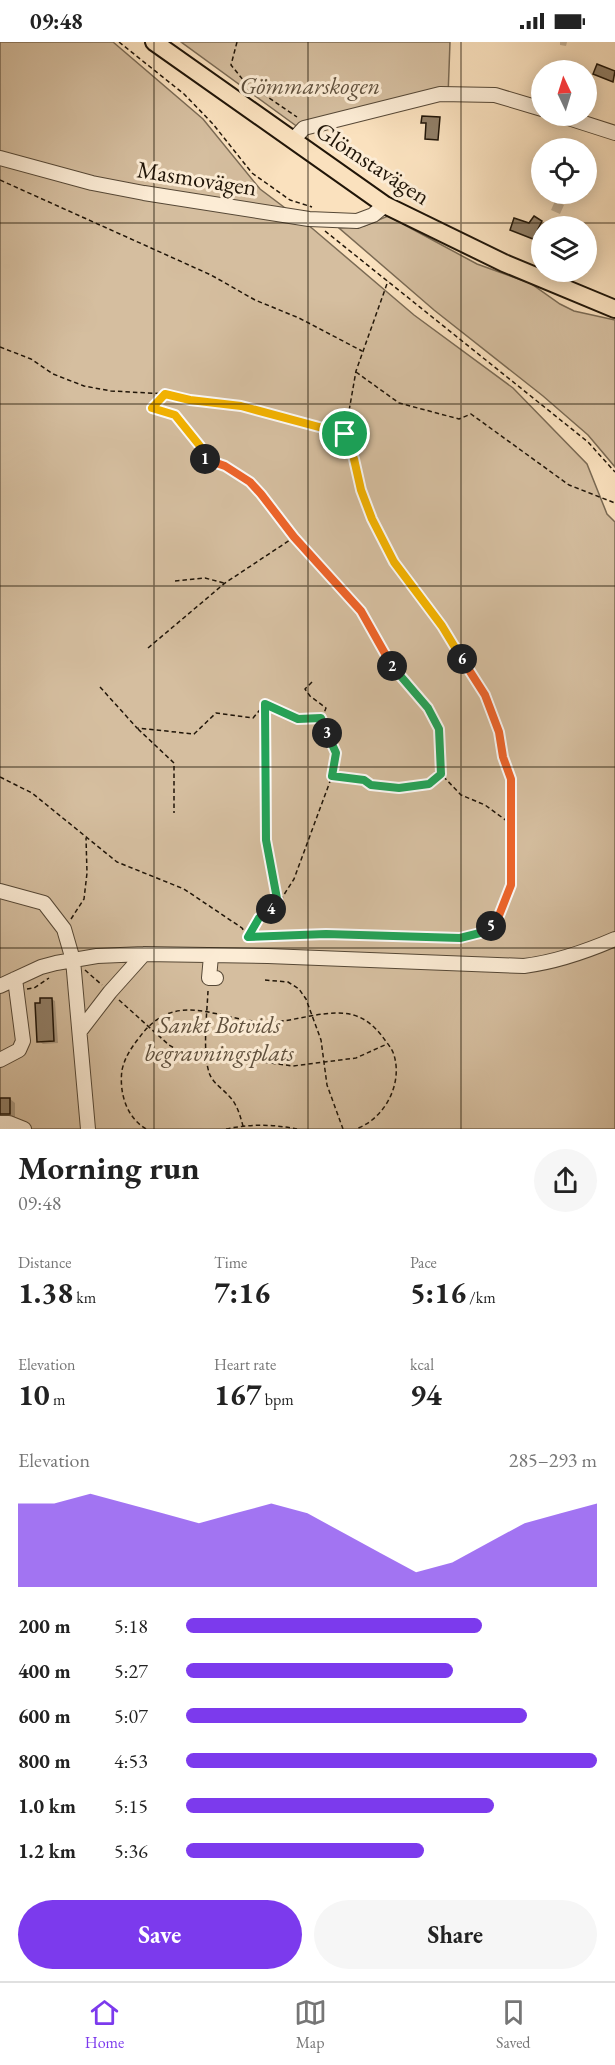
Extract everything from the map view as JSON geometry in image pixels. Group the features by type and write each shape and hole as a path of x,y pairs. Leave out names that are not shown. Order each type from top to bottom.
{"main road":[{"name":"Glömstavägen","path":"154,42 299,134 385,205 504,263 615,309"}],"street":[{"path":"299,134 440,94 495,95 531,106"},
{"path":"593,126 615,133"},
{"name":"Masmovägen","path":"0,158 92,183 325,221 357,221 373,215 385,205"},
{"path":"0,891 44,903 64,930 73,960 88,1129"},
{"path":"0,986 41,967 97,956 144,954 524,966 579,954 615,939"},
{"path":"80,1031 110,992 144,954"},
{"path":"211,956 212,978"},
{"path":"0,1060 19,1050 23,1041 15,979"},
{"path":"0,1124 9,1123 24,1129"}],"path":[{"path":"119,42 184,94 213,124 252,173 290,200 315,208 325,221 322,226 324,230 588,442 615,472"},
{"path":"237,42 231,65 244,81 297,117 299,134"},
{"path":"0,180 179,260 229,284 255,300 335,336 362,351"},
{"path":"248,937 326,934 460,938 488,931 498,918 511,885 511,779 503,757 499,732 485,695 442,626 394,562 372,519 345,434 356,371 388,281"},
{"path":"0,347 31,359 53,374 84,386 165,394 190,400 241,406 345,434"},
{"path":"356,371 399,403 459,419 471,414 569,486 615,502"},
{"path":"165,394 152,408 175,415 200,446 200,455 208,461 225,466 250,482 294,537 361,611 388,660 428,708 439,729 441,774 461,795 485,805 512,825"},
{"path":"148,648 225,583 294,537"},
{"path":"175,581 205,578 225,583"},
{"path":"248,937 259,918 278,904 294,879 332,776 336,753 321,718 326,708 310,696 305,689 312,682"},
{"path":"100,687 137,728 174,763 174,813"},
{"path":"265,704 298,719 321,718"},
{"path":"137,728 194,734 216,712 253,718 265,704"},
{"path":"265,704 266,840 278,904"},
{"path":"332,776 364,780 371,785 399,788 429,784 441,774"},
{"path":"0,777 32,793 117,862 184,889 242,928 254,945"},
{"path":"64,930 84,899 87,873 86,837"},
{"path":"73,960 169,1045 181,1052 206,1059 240,1059 293,1066 356,1058 388,1044"},
{"path":"212,978 207,1012 206,1059 210,1076 230,1097 239,1112 243,1126"},
{"path":"265,980 288,982 299,989 306,999 321,1040 327,1085 343,1129"},
{"path":"144,1129 126,1106 121,1080 124,1060 147,1026 166,1013 176,1010 207,1012 244,1021 269,1022 337,1012 353,1015 368,1022 388,1044 394,1055 393,1092 383,1109 372,1120 356,1129"},
{"path":"226,1129 276,1125 297,1129"}],"green space":[{"name":"Sankt Botvids begravningsplats","path":"0,42 113,42 203,119 260,189 313,229 414,315 513,388 587,464 607,514 615,522 615,1129 0,1129"},
{"name":"Gömmarskogen","path":"181,42 450,42 448,97 306,133"},
{"path":"388,216 477,264 530,283 574,311 615,320 615,467 588,435 543,396 434,310 339,228 364,226"}],"building":[{"path":"597,64 615,71 613,82 597,76"},
{"path":"422,116 440,117 438,140 425,139 426,123 421,123"},
{"path":"514,218 529,223 531,220 531,238 510,230"},
{"path":"40,998 52,998 54,1041 37,1042 35,1003 40,1003"},
{"path":"0,1098 10,1098 10,1114 0,1114"}],"route":[{"path":"165,394 168,394 190,400 214,401 241,406 345,434 372,519 394,562 442,626 485,695 499,732 503,757 511,779 511,885 498,918 488,931 460,938 326,934 248,937 259,918 278,904 266,840 265,704 298,719 321,718 336,753 332,776 364,780 371,785 399,788 429,784 441,774 439,729 428,708 388,660 361,611 294,537 261,494 250,482 225,466 208,461 200,455 200,446 175,415 152,408 165,394"}]}
